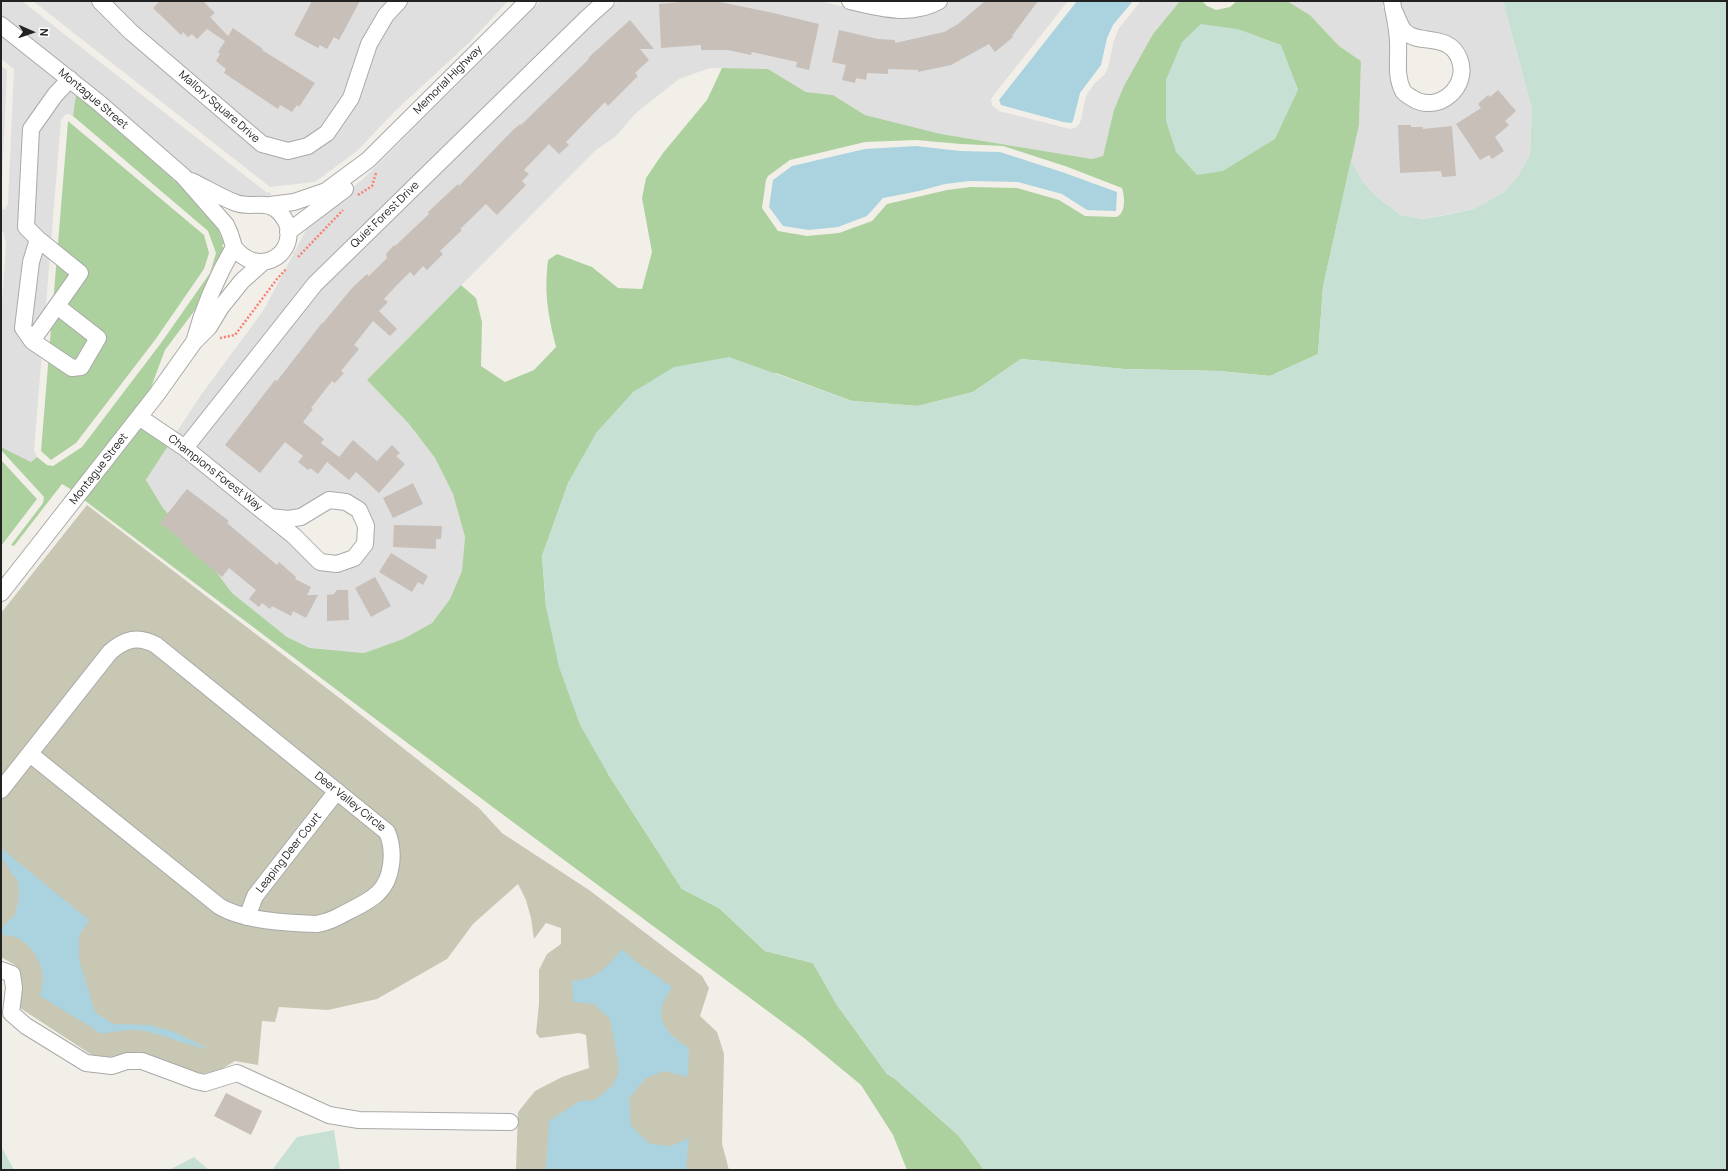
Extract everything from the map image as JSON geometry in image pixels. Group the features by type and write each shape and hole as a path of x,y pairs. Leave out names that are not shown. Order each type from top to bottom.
{"street":[{"name":"Mallory Square Drive","path":"100,1 131,32 262,144 288,151 308,146 327,133 350,98 369,44 386,15 399,1"},
{"name":"Memorial Highway","path":"236,203 247,206 261,203 270,205 294,202 326,191 368,160 528,1"},
{"name":"Quiet Forest Drive","path":"186,448 315,284 606,1"},
{"path":"850,1 897,11 915,10 939,1"},
{"path":"1393,5 1404,31 1412,36 1436,40 1452,47 1460,58 1461,74 1456,89 1445,99 1431,103 1415,100 1404,93 1398,79 1398,42 1393,5"},
{"name":"Montague Street","path":"1,25 70,79 183,176 226,225 234,247 221,270 202,314 194,342"},
{"path":"32,341 80,273 38,239 26,227 31,129 55,95 70,79"},
{"name":"Memorial Highway","path":"288,232 349,186 368,160"},
{"name":"Montague Street","path":"183,176 236,203"},
{"path":"270,205 278,210 285,218 288,232"},
{"name":"Montague Street","path":"1,593 139,417 194,342 209,327 221,307 242,281 262,263 272,260 280,254 286,246 288,232"},
{"path":"38,239 31,262 23,328 32,341 72,368 81,367 98,338 57,306"},
{"path":"234,247 245,259 262,263"},
{"name":"Champions Forest Way","path":"139,417 186,448 270,517 294,536 320,562 337,564 354,558 365,544 366,526 359,510 346,502 329,500 301,516 288,519 270,517"},
{"name":"Deer Valley Circle","path":"1,790 110,652 126,641 136,639 147,640 156,645 387,832 391,841 390,866 385,883 379,892 371,899 328,922 317,924 247,917 228,912 30,754"},
{"name":"Leaping Deer Court","path":"247,917 255,896 337,792"},
{"path":"1,970 12,974 14,988 11,1013 26,1026 86,1062 112,1066 127,1061 142,1060 196,1081 205,1083 237,1073 329,1115 359,1120 510,1122"}],"path":[{"path":"357,196 372,186"},
{"path":"294,262 347,206"},
{"path":"234,335 277,279 288,268"}],"shaded area":[{"path":"1,1 22,1 266,192 271,193 270,198 260,196 247,198 239,196 188,171 104,96 1,16"},
{"path":"33,1 508,1 471,41 395,111 357,151 315,182 270,187"},
{"path":"541,1 595,1 309,278 184,438 176,433 201,395 263,311 311,221 362,180"},
{"path":"619,1 819,1 896,18 917,16 941,9 951,1 1068,1 991,100 992,105 999,111 1070,129 1075,128 1080,123 1086,96 1108,68 1114,40 1119,28 1141,1 1180,1 1153,34 1125,88 1109,131 1103,156 1092,159 941,134 865,115 833,95 806,92 768,69 710,68 679,79 636,113 615,137 596,150 367,380 409,424 435,458 453,494 465,537 463,571 450,599 432,623 403,639 364,653 311,648 287,637 232,593 197,546 163,508 146,480 168,446 180,454 261,520 261,523 266,524 332,573 344,572 374,526 367,508 364,505 347,494 325,493 297,510 288,512 273,510 196,447 322,288 594,22"},
{"path":"1287,1 1384,1 1384,5 1382,6 1385,11 1390,43 1390,79 1396,95 1413,107 1429,111 1448,106 1462,94 1469,74 1468,58 1455,40 1439,33 1422,31 1411,26 1401,7 1400,1 1503,1 1532,109 1530,155 1518,176 1504,192 1474,209 1423,219 1401,215 1377,197 1363,182 1351,160 1359,125 1361,61 1339,46 1310,15"},
{"path":"1503,1 1727,1 1727,1170 984,1170 959,1136 894,1078 887,1074 837,1005 813,963 765,951 719,908 682,889 608,774 580,725 559,667 546,607 542,556 569,481 596,433 633,392 674,367 729,357 852,401 918,406 973,392 1021,359 1124,369 1219,371 1270,376 1318,354 1323,287 1351,160 1363,182 1377,197 1401,215 1423,219 1474,209 1504,192 1518,176 1530,155 1532,109"},
{"path":"1201,24 1237,29 1281,45 1298,90 1275,139 1223,171 1197,175 1176,152 1166,121 1166,80 1182,42"},
{"path":"1,34 76,94 73,116 69,114 65,115 61,120 34,450 37,457 31,462 1,447 1,317 6,244 1,228 1,210 5,209 8,204 14,69 1,59"},
{"path":"1,66 7,70 1,204"},
{"path":"87,505 337,696 479,808 502,833 589,890 702,976 709,988 700,1016 717,1032 724,1054 722,1144 729,1170 516,1170 518,1112 535,1091 562,1077 589,1068 586,1035 579,1033 540,1038 536,1033 539,1004 539,970 547,954 561,944 561,928 546,923 534,939 531,918 526,900 518,884 473,924 447,959 377,999 328,1010 279,1007 275,1022 262,1021 258,1065 235,1061 218,1071 200,1074 137,1052 109,1057 95,1057 17,1006 21,977 15,965 1,957 1,613"},
{"path":"334,1130 340,1170 272,1170 297,1137"},
{"path":"1,1146 14,1170 1,1170"},
{"path":"194,1157 209,1170 169,1170"}],"green space":[{"path":"1180,1 1202,1 1207,6 1216,10 1230,7 1237,1 1287,1 1310,15 1339,46 1361,61 1359,125 1323,287 1318,354 1270,376 1219,371 1124,369 1021,359 973,392 918,406 852,401 776,373 569,481 542,556 546,607 608,774 682,889 719,908 765,951 813,963 837,1005 887,1074 894,1078 959,1136 984,1170 907,1170 893,1135 861,1085 804,1038 490,805 84,500 141,427 168,446 146,480 163,508 197,546 232,593 287,637 310,648 364,653 403,639 432,623 450,599 462,571 465,537 453,494 435,458 409,424 367,380 461,285 476,298 482,322 481,366 505,382 534,370 556,347 551,325 547,294 546,283 548,260 557,254 592,267 618,288 642,289 652,252 642,198 646,178 663,153 707,100 722,68 768,69 806,92 833,95 865,115 941,134 1092,159 1103,156 1114,110 1124,86 1153,34","holes":["1237,29 1280,45 1298,90","916,140 1003,146 1065,166 1122,188 1124,196 1122,212 1116,217 1085,216 1059,200 1017,188 971,187 947,190 887,204 872,221 839,233 807,236 778,231 762,208 766,180 768,176 790,160 865,142"]},
{"path":"76,94 177,182 218,229 224,244 222,245 224,248 213,267 195,310 165,350 150,390 72,490 62,484 14,546 11,545 43,503 44,497 1,450 1,447 31,462 37,457 47,465 53,466 82,447 161,343 210,273 216,253 208,231 73,116"},
{"path":"68,121 204,235 209,253 204,269 155,340 76,443 51,460 41,451"},
{"path":"1,460 37,499 1,546"}],"water":[{"path":"1077,1 1133,1 1113,25 1107,38 1101,65 1080,93 1073,121 1071,123 1063,122 1001,105 999,100"},
{"path":"916,146 960,151 1000,152 1062,172 1117,192 1116,211 1087,210 1062,194 1018,182 970,181 945,184 883,198 867,216 838,227 809,230 783,226 769,207 773,180 792,166 865,149"},
{"path":"1,848 89,920 79,936 79,960 95,1012 113,1024 148,1025 172,1031 209,1049 138,1030 126,1030 102,1034 40,996 43,977 42,969 35,954 30,947 17,938 9,935 1,935 1,928 14,916 19,899 18,882 1,857"},
{"path":"622,949 635,961 672,987 663,1004 661,1014 662,1020 673,1037 689,1048 688,1077 664,1071 646,1078 629,1098 631,1126 650,1144 671,1146 689,1138 686,1170 546,1170 549,1121 580,1101 595,1100 612,1086 619,1072 610,1019 594,1004 573,1002 572,981 589,978 595,975 606,967"}],"building":[{"path":"160,1 203,1 215,13 210,17 228,36 233,28 263,49 262,50 315,83 299,107 297,105 292,112 280,105 278,109 224,73 226,69 216,61 220,54 218,52 225,41 207,29 197,39 192,34 188,37 183,32 181,35 153,8"},
{"path":"312,1 360,1 339,40 334,37 327,49 320,45 318,48 294,35"},
{"path":"985,1 1038,1 1012,36 1013,37 995,52 989,44 951,65 918,72 918,70 888,69 888,74 867,73 866,80 856,78 855,83 842,80 846,65 832,62 839,30 878,39 895,40 895,43 944,32 958,24"},
{"path":"681,2 720,2 819,24 809,70 796,67 797,62 752,52 751,55 728,50 701,50 701,45 661,48 659,4"},
{"path":"630,20 654,49 640,49 649,60 635,73 638,76 608,106 605,102 566,142 569,145 559,154 549,144 524,170 529,174 522,181 526,185 497,215 486,204 440,251 443,254 427,270 423,266 414,276 410,272 394,288 384,299 388,302 379,311 397,329 390,336 373,321 354,345 359,349 341,371 344,373 335,383 332,381 311,408 313,409 303,422 324,439 321,443 339,457 353,440 377,461 392,445 400,453 396,456 405,464 379,493 356,472 349,480 327,462 318,474 310,468 308,470 298,462 303,456 285,442 260,473 225,445 275,380 277,381 322,323 352,288 367,274 369,276 387,258 386,254 394,245 395,246 429,214 428,212 458,184 459,186 512,131 520,124 521,125 589,59 588,58"},
{"path":"1498,90 1516,111 1505,121 1509,125 1495,137 1504,151 1492,159 1489,155 1480,160 1456,124 1481,108 1478,104 1488,95 1490,97"},
{"path":"1398,125 1411,125 1411,127 1423,127 1423,129 1452,126 1456,176 1442,177 1441,171 1400,173"},
{"path":"413,483 423,504 393,518 383,498"},
{"path":"187,489 229,521 227,523 277,565 279,562 296,577 295,579 311,587 307,595 318,595 306,618 293,611 291,616 272,606 270,609 262,603 259,607 249,599 256,590 229,568 222,577 181,543 183,541 160,523"},
{"path":"394,525 442,526 441,539 436,539 436,549 393,547"},
{"path":"391,553 428,576 423,585 418,582 412,592 379,572"},
{"path":"375,577 391,606 371,617 355,588"},
{"path":"337,590 348,590 349,620 327,621 327,595 334,594"},
{"path":"226,1093 262,1111 251,1135 214,1116"}]}
